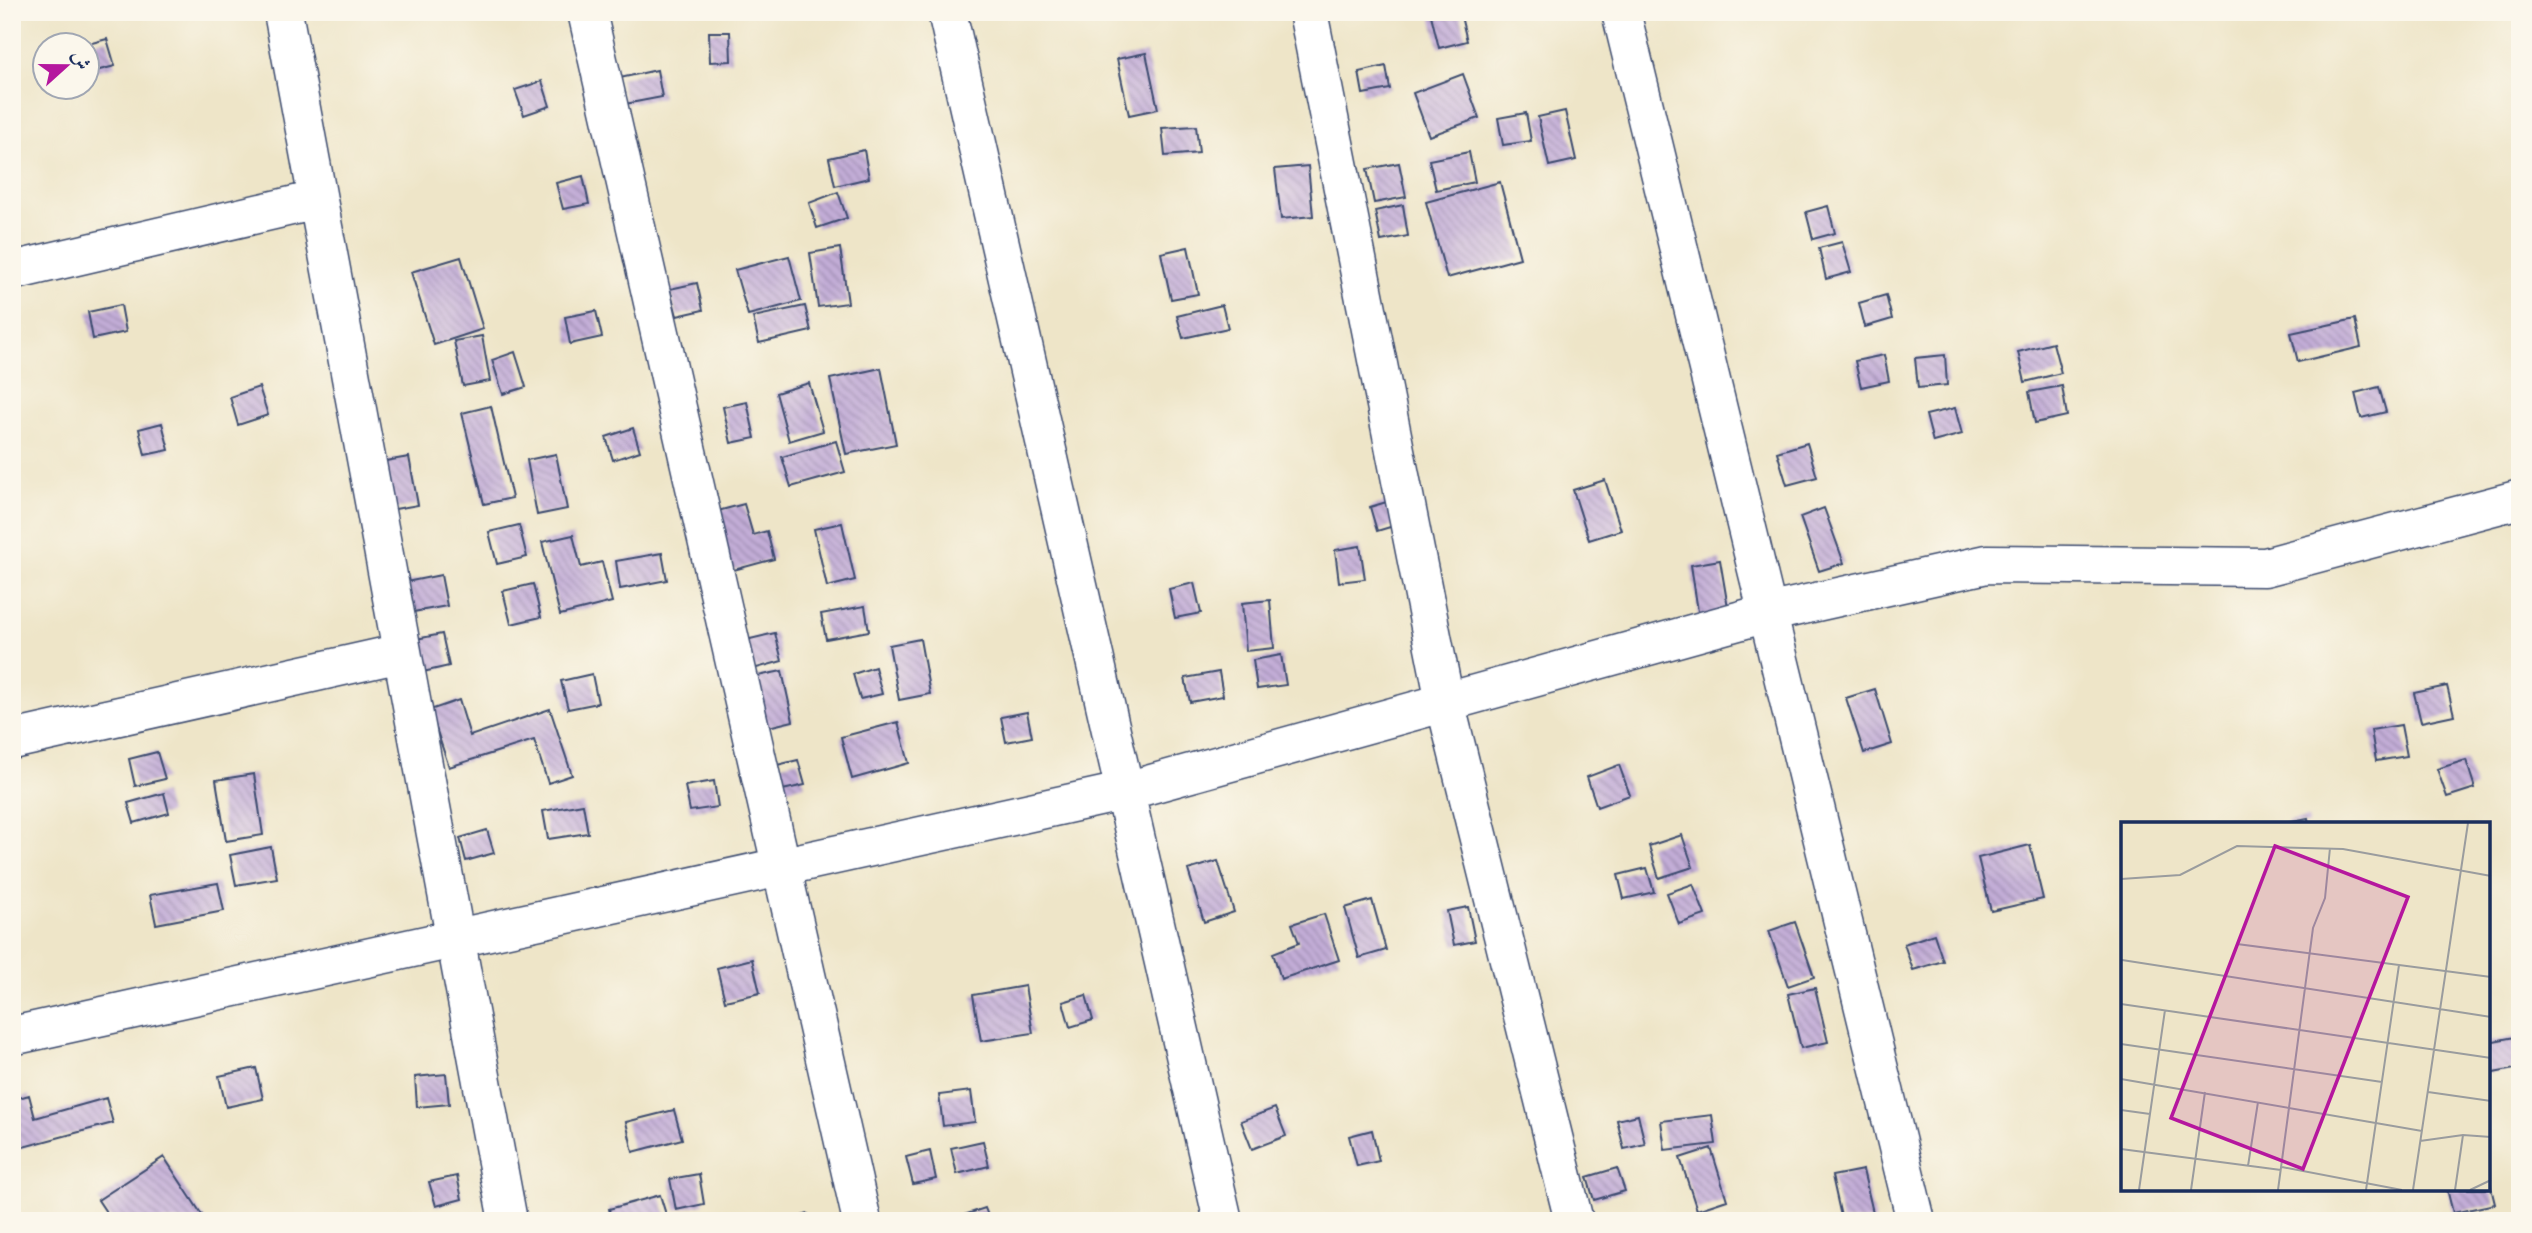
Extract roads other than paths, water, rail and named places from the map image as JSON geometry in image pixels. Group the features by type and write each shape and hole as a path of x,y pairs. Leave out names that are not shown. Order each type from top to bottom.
{"street":[{"path":"282,12 508,1221"},
{"path":"587,12 862,1221"},
{"path":"947,12 1223,1221"},
{"path":"1308,12 1445,702 1574,1221"},
{"path":"1621,12 1916,1221"},
{"path":"12,271 317,200"},
{"path":"12,1037 1126,791 1767,613 1987,564 2265,567 2520,499"},
{"path":"12,740 401,653"}]}
